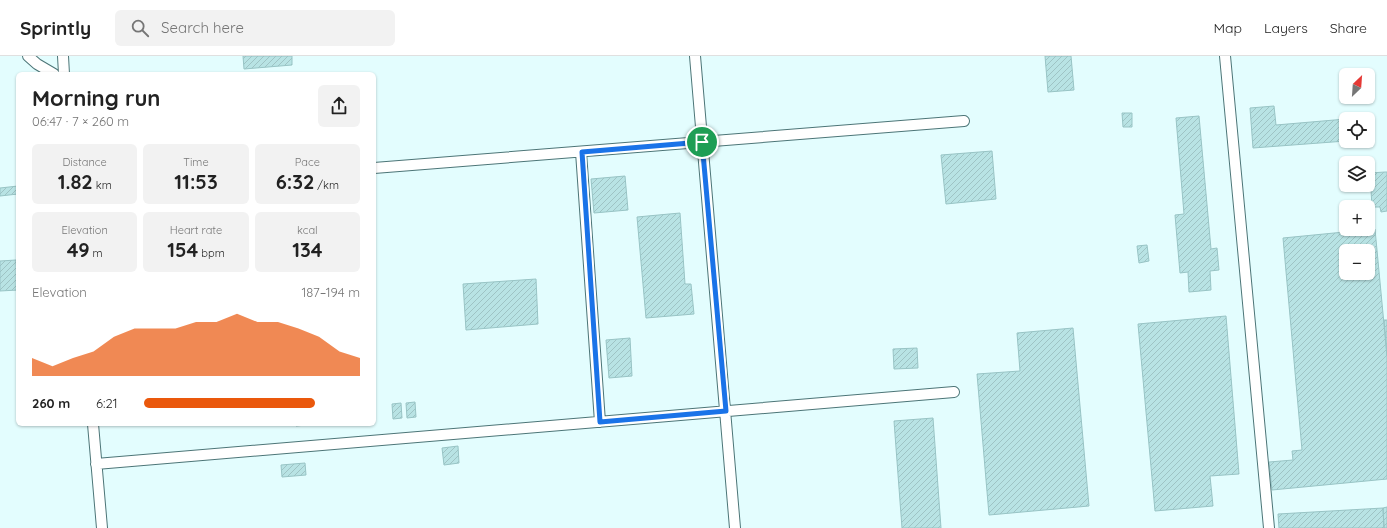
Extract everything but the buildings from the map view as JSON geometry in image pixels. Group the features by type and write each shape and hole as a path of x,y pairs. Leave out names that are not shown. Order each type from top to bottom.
{"lane":[{"path":"28,56 37,64 51,72"},
{"path":"63,56 64,72"},
{"path":"695,56 735,528"},
{"path":"1225,56 1269,528"},
{"path":"376,168 964,121"},
{"path":"582,152 600,422"},
{"path":"96,464 954,392"},
{"path":"93,426 102,528"}],"route":[{"path":"702,142 726,411 600,422 582,152 702,142"}]}
